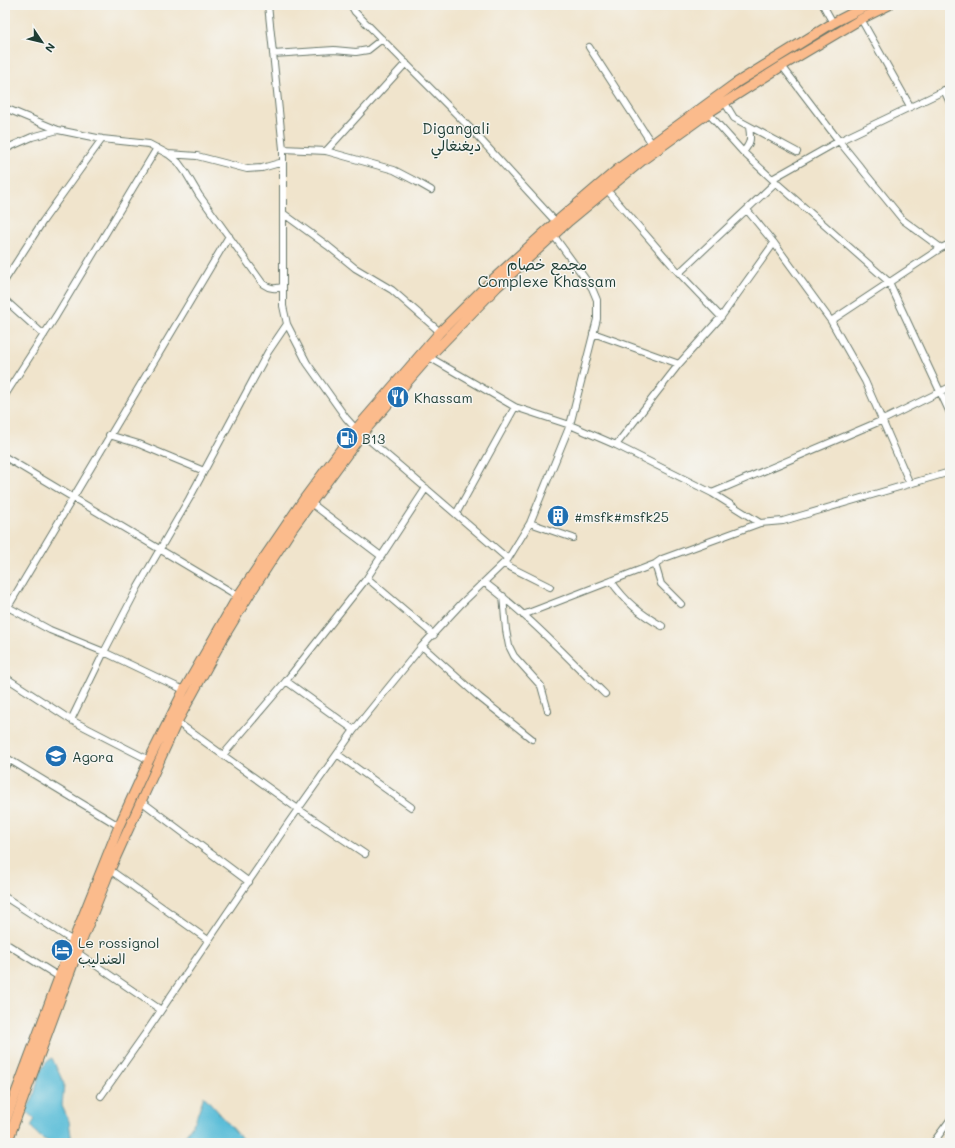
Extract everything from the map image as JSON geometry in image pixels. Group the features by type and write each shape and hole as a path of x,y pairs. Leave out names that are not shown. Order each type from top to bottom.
{"highway":[{"path":"6,1143 18,1098 29,1067 119,826 149,760 184,690 238,596 304,499 440,332 491,281 556,222 618,169 736,83 833,24 868,5"},
{"path":"74,947 176,722 251,592 292,529 359,432 497,287 569,221 644,159 708,113 782,66 861,19 889,5"},
{"path":"5,1122 18,1098"}],"street":[{"path":"268,5 283,149 283,306 287,324 307,363 337,406 359,432 456,514 506,562 550,587"},
{"path":"351,5 355,12 470,128 556,222"},
{"path":"823,5 833,24"},
{"path":"861,19 910,106"},
{"path":"273,54 334,50 356,52 368,50 382,39"},
{"path":"589,47 652,144"},
{"path":"326,151 406,63"},
{"path":"782,66 839,141 903,220 941,248"},
{"path":"679,274 747,210 774,181 839,141 947,89 950,103"},
{"path":"725,103 734,118 797,152"},
{"path":"5,108 58,130 102,139 149,144 168,154 178,162 199,195 264,284 273,289 283,287"},
{"path":"708,113 743,152 774,181 889,282 950,413"},
{"path":"743,152 749,146 751,137 749,127"},
{"path":"5,149 32,137 58,130"},
{"path":"5,280 43,221 102,139"},
{"path":"5,395 44,335 157,148"},
{"path":"283,149 326,151 394,170 430,190"},
{"path":"168,154 196,156 247,169 262,168 283,162"},
{"path":"607,190 679,274 721,317"},
{"path":"747,210 774,243 831,321 865,381 910,484"},
{"path":"284,214 355,268 392,290 440,332"},
{"path":"184,690 104,652 50,630 6,609 229,236"},
{"path":"101,1096 354,730 422,646 434,635 461,604 506,562 530,523 570,426 597,318 597,300 592,288 554,236"},
{"path":"616,445 679,364 721,317 774,243"},
{"path":"831,321 941,248 950,244"},
{"path":"5,300 44,335"},
{"path":"71,720 104,652 160,549 268,352 287,324"},
{"path":"593,333 679,364"},
{"path":"429,357 515,407 570,426 616,445 712,493 760,523"},
{"path":"712,493 882,420 950,386"},
{"path":"456,514 515,407"},
{"path":"109,435 139,444 204,471"},
{"path":"5,457 238,596"},
{"path":"524,615 655,564 662,559 760,523 783,522 950,472"},
{"path":"223,755 286,681 367,578 426,488"},
{"path":"311,503 381,556"},
{"path":"530,523 573,538"},
{"path":"655,564 660,584 681,604"},
{"path":"367,578 434,635"},
{"path":"611,581 622,596 649,619 662,626"},
{"path":"484,582 503,596 524,615 605,694"},
{"path":"503,596 509,646 514,656 541,686 548,711"},
{"path":"422,646 479,697 532,739"},
{"path":"5,677 71,720 149,760"},
{"path":"286,681 354,730"},
{"path":"176,722 298,809 365,854"},
{"path":"337,754 411,807"},
{"path":"5,766 7,758 119,826"},
{"path":"140,801 249,882"},
{"path":"110,870 208,940"},
{"path":"5,896 161,1010"},
{"path":"5,943 63,979"},
{"path":"933,1143 950,1120"}],"water":[{"path":"52,1058 64,1084 62,1106 69,1121 72,1143 59,1143 44,1139 35,1132 31,1126 35,1119 25,1111 32,1100 40,1072"},
{"path":"204,1096 246,1143 180,1143 195,1121"}],"place":[{"name":"Khassam","path":"398,397"},
{"name":"B13","path":"347,438"},
{"name":"#msfk#msfk25","path":"558,516"},
{"name":"Agora","path":"56,756"},
{"name":"Le rossignol العندليب","path":"62,950"}],"district":[{"name":"Digangali ديغنغالي","path":"456,136"},
{"name":"مجمع خصام Complexe Khassam","path":"547,272"}]}
